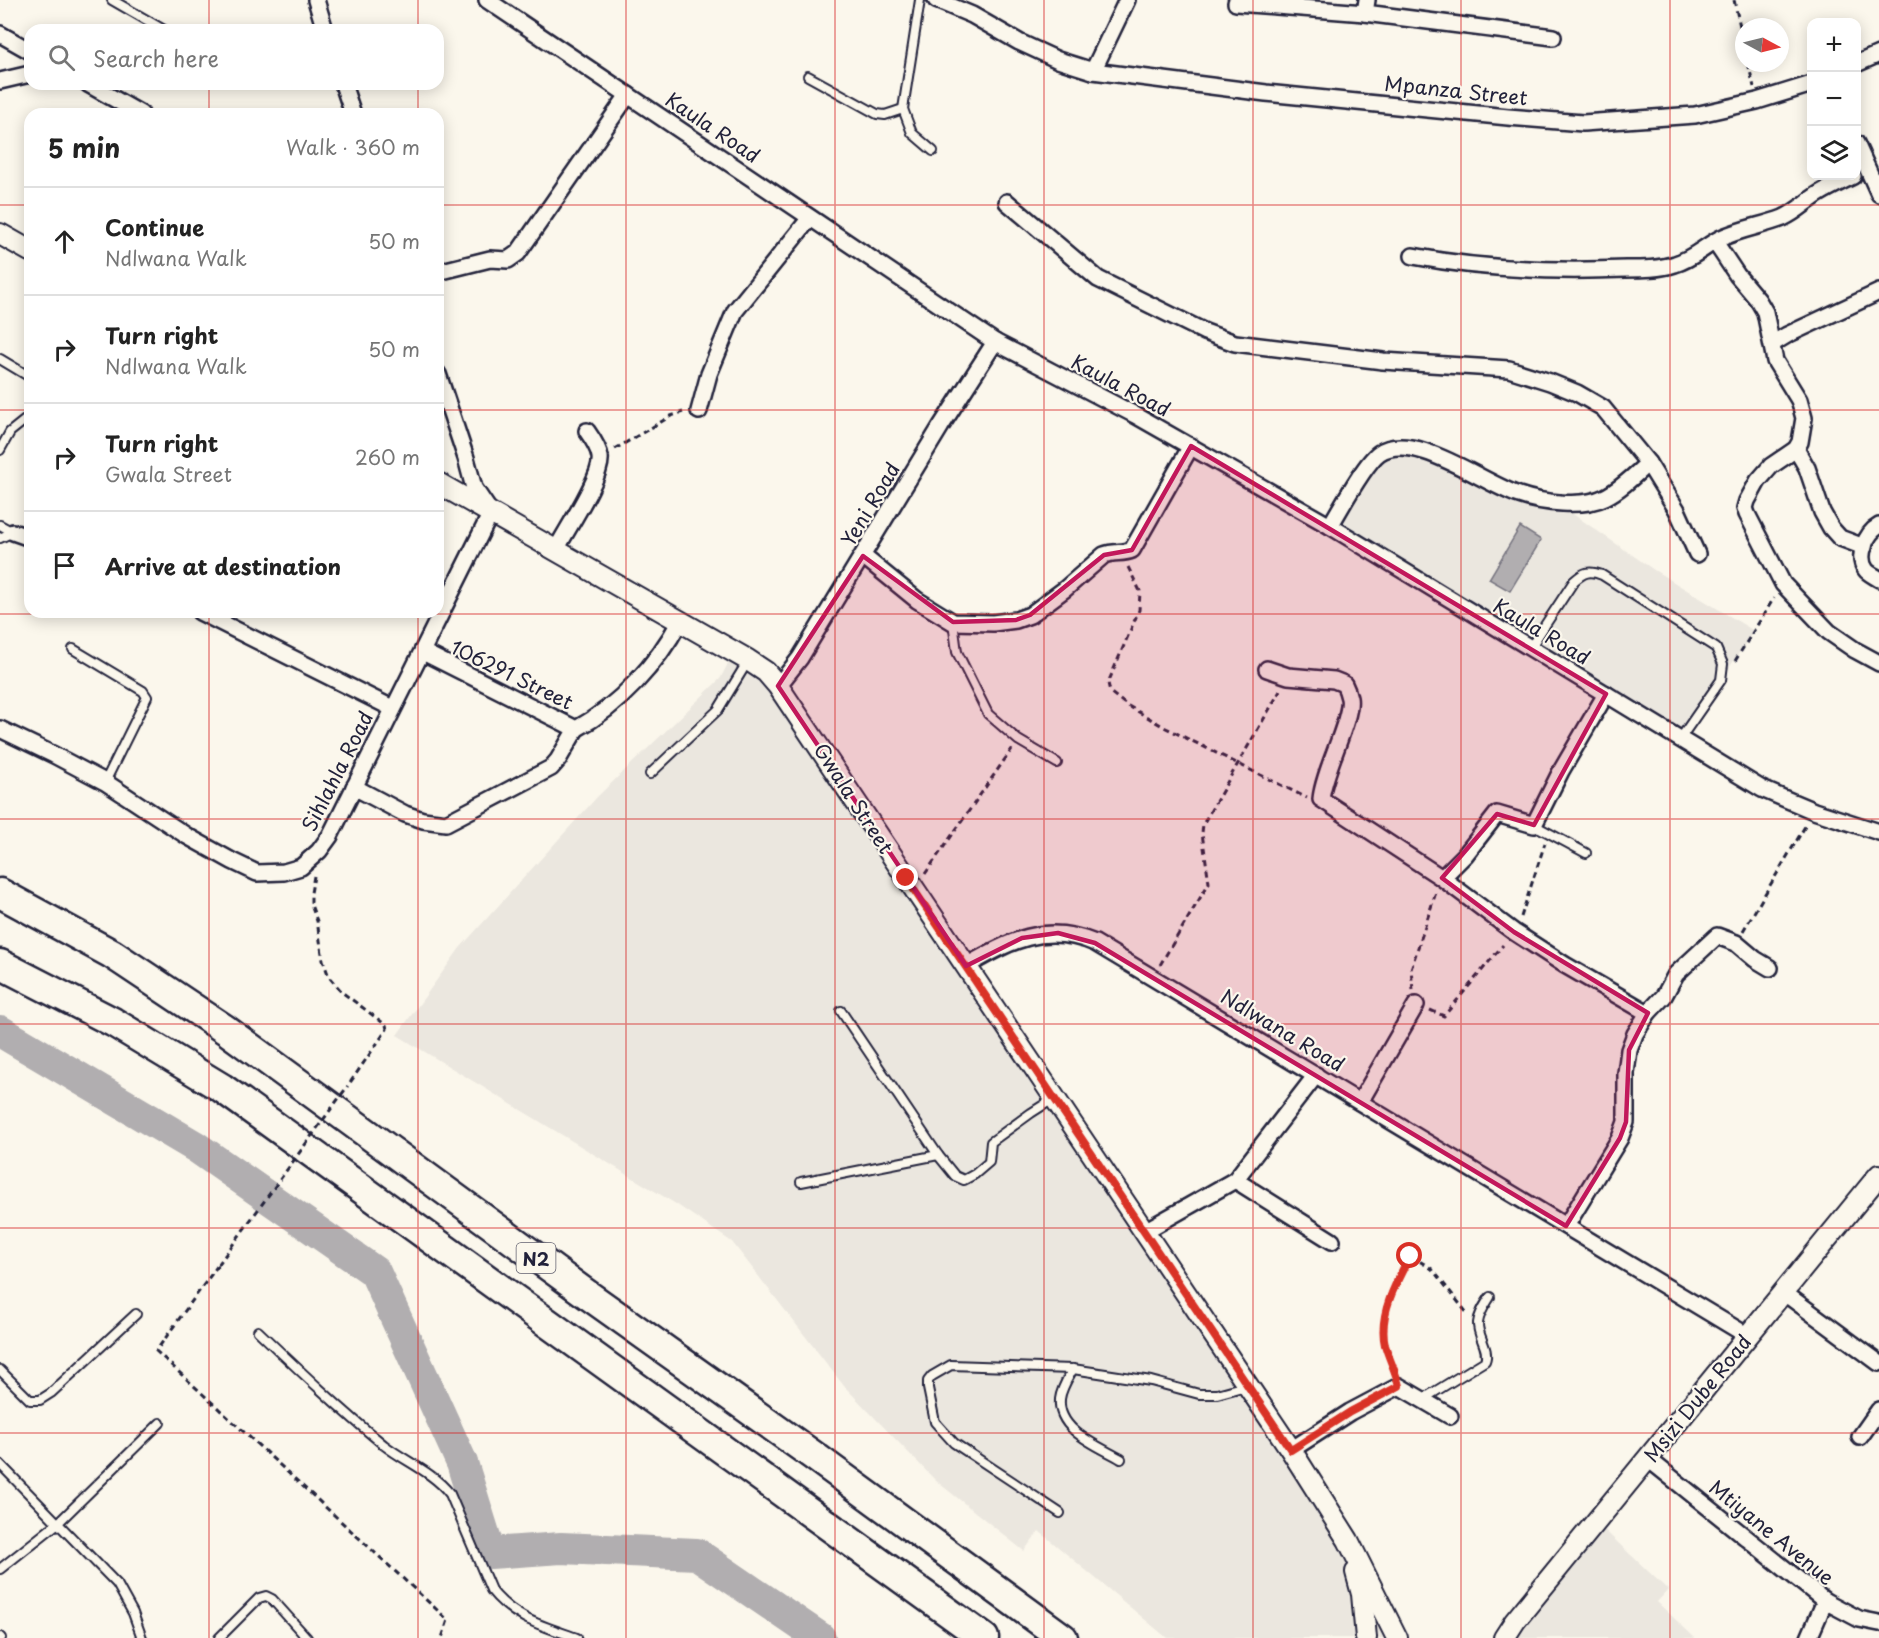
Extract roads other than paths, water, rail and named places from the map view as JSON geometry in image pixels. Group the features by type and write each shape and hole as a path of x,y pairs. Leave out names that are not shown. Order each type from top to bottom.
{"highway":[{"name":"N2","path":"0,893 112,954 226,1030 1063,1638"},
{"name":"N2","path":"0,964 113,1022 222,1088 984,1638"}],"street":[{"path":"316,0 323,24"},
{"name":"Kaula Road","path":"487,0 995,342 1191,446 1330,525 1762,789 1814,812 1879,832"},
{"name":"Mpanza Street","path":"936,0 972,15 1058,60 1093,71 1266,93 1583,123 1695,115 1757,101 1807,86"},
{"path":"1093,71 1127,0"},
{"path":"1236,3 1366,6 1553,37"},
{"path":"0,34 24,48"},
{"path":"1861,62 1879,54"},
{"path":"0,81 24,76"},
{"path":"99,90 130,108"},
{"path":"345,90 351,108"},
{"path":"444,270 490,259 508,260 518,253 628,95"},
{"path":"1861,174 1879,194"},
{"path":"1413,256 1456,264 1603,270 1673,265 1685,261 1715,242 1741,230 1789,215 1816,195 1844,180"},
{"path":"1007,202 1098,279 1205,332 1235,343 1383,362 1509,369 1577,393 1603,408 1648,463 1677,510 1697,554"},
{"path":"699,411 710,374 735,312 810,218"},
{"path":"2,241 24,249"},
{"path":"1715,242 1765,312 1775,361 1803,409 1802,432 1796,449 1771,466 1758,481 1745,508 1747,514 1783,584 1829,632 1879,663"},
{"path":"1772,345 1787,335 1879,292"},
{"name":"Yeni Road","path":"778,686 800,658 941,426 995,342"},
{"path":"444,392 474,488 491,513"},
{"path":"555,550 599,473 600,457 594,440 587,431"},
{"path":"863,556 917,600 953,622 993,623 1016,620 1030,615 1065,589 1104,555 1111,552 1124,554 1132,550 1191,446"},
{"path":"1330,525 1361,475 1378,453 1392,447 1402,446 1415,449 1445,460 1519,495 1558,502 1584,503 1604,498 1648,463"},
{"path":"1796,449 1807,468 1822,512 1831,528 1840,538 1864,547"},
{"name":"Gwala Street","path":"444,486 748,660 766,672 778,686 1291,1450 1348,1540 1397,1638"},
{"name":"Sihlahla Road","path":"444,609 491,513"},
{"path":"1879,526 1874,529 1864,547 1862,558 1867,571 1879,579"},
{"path":"4,532 24,537"},
{"path":"212,618 393,708"},
{"name":"Sihlahla Road","path":"0,729 105,782 187,836 231,861 257,873 284,872 301,867 319,851 330,836 440,618"},
{"name":"106291 Street","path":"423,652 576,729 595,718 642,675 670,639 680,621"},
{"path":"1267,669 1288,676 1334,680 1344,684 1349,697 1346,718 1322,785 1321,799 1442,878 1522,938 1648,1013"},
{"path":"1442,878 1465,855 1497,814 1534,825 1571,751 1606,694"},
{"path":"354,787 405,814 423,820 446,823 551,768 576,729"},
{"name":"Ndlwana Road","path":"966,966 1003,945 1022,938 1058,933 1095,942 1748,1336"},
{"path":"1566,1226 1620,1138 1626,1122 1629,1050 1635,1034 1648,1013 1664,996 1676,974 1717,936 1736,943 1770,968"},
{"path":"1360,1102 1416,1005"},
{"path":"1143,1232 1235,1180 1316,1075"},
{"name":"Msizi Dube Road","path":"1504,1638 1515,1621 1647,1458 1879,1175"},
{"path":"1235,1180 1332,1241"},
{"path":"1783,1292 1879,1363"},
{"path":"1291,1450 1350,1412 1399,1386 1450,1416"},
{"path":"1860,1437 1879,1410"},
{"name":"Mtiyane Avenue","path":"1647,1458 1824,1601 1859,1619 1879,1623"},
{"name":"Gwala Street","path":"1348,1540 1362,1594 1366,1638"},
{"path":"1809,1638 1824,1601"},
{"name":"Msizi Dube Road","path":"1497,1638 1515,1621"}],"lane":[{"path":"112,0 154,24"},
{"path":"920,0 903,109 912,133 933,151"},
{"path":"808,76 877,114 885,115 903,109"},
{"path":"0,359 24,373"},
{"path":"0,450 10,432 24,421"},
{"path":"1530,648 1574,580 1584,572 1594,572 1716,648 1723,664 1721,680 1680,739"},
{"path":"953,622 957,652 988,714 1018,740 1057,763"},
{"path":"73,649 143,691 147,697 105,782"},
{"path":"650,774 718,710 748,660"},
{"path":"1534,825 1586,853"},
{"path":"841,1011 938,1155 955,1176 964,1180 989,1162 991,1142 1054,1098"},
{"path":"801,1182 938,1155"},
{"path":"1421,1400 1485,1361 1486,1353 1477,1326 1479,1315 1490,1297"},
{"path":"0,1370 30,1400 40,1400 51,1393 136,1314"},
{"path":"258,1331 324,1395 377,1439 442,1483 450,1494 491,1590 501,1602 512,1612 532,1622 577,1638"},
{"path":"1060,1513 954,1443 934,1422 928,1381 932,1376 951,1365 1073,1369 1151,1381 1199,1394 1217,1394 1247,1385"},
{"path":"1073,1369 1060,1397 1063,1417 1073,1430 1121,1459"},
{"path":"0,1569 58,1523 160,1423"},
{"path":"0,1464 117,1584 133,1613 142,1638"},
{"path":"219,1638 259,1598 266,1596 272,1599 307,1638"}],"waterway":[{"path":"0,1031 196,1147 375,1272 462,1463 490,1553 561,1548 697,1554 820,1638"}]}
